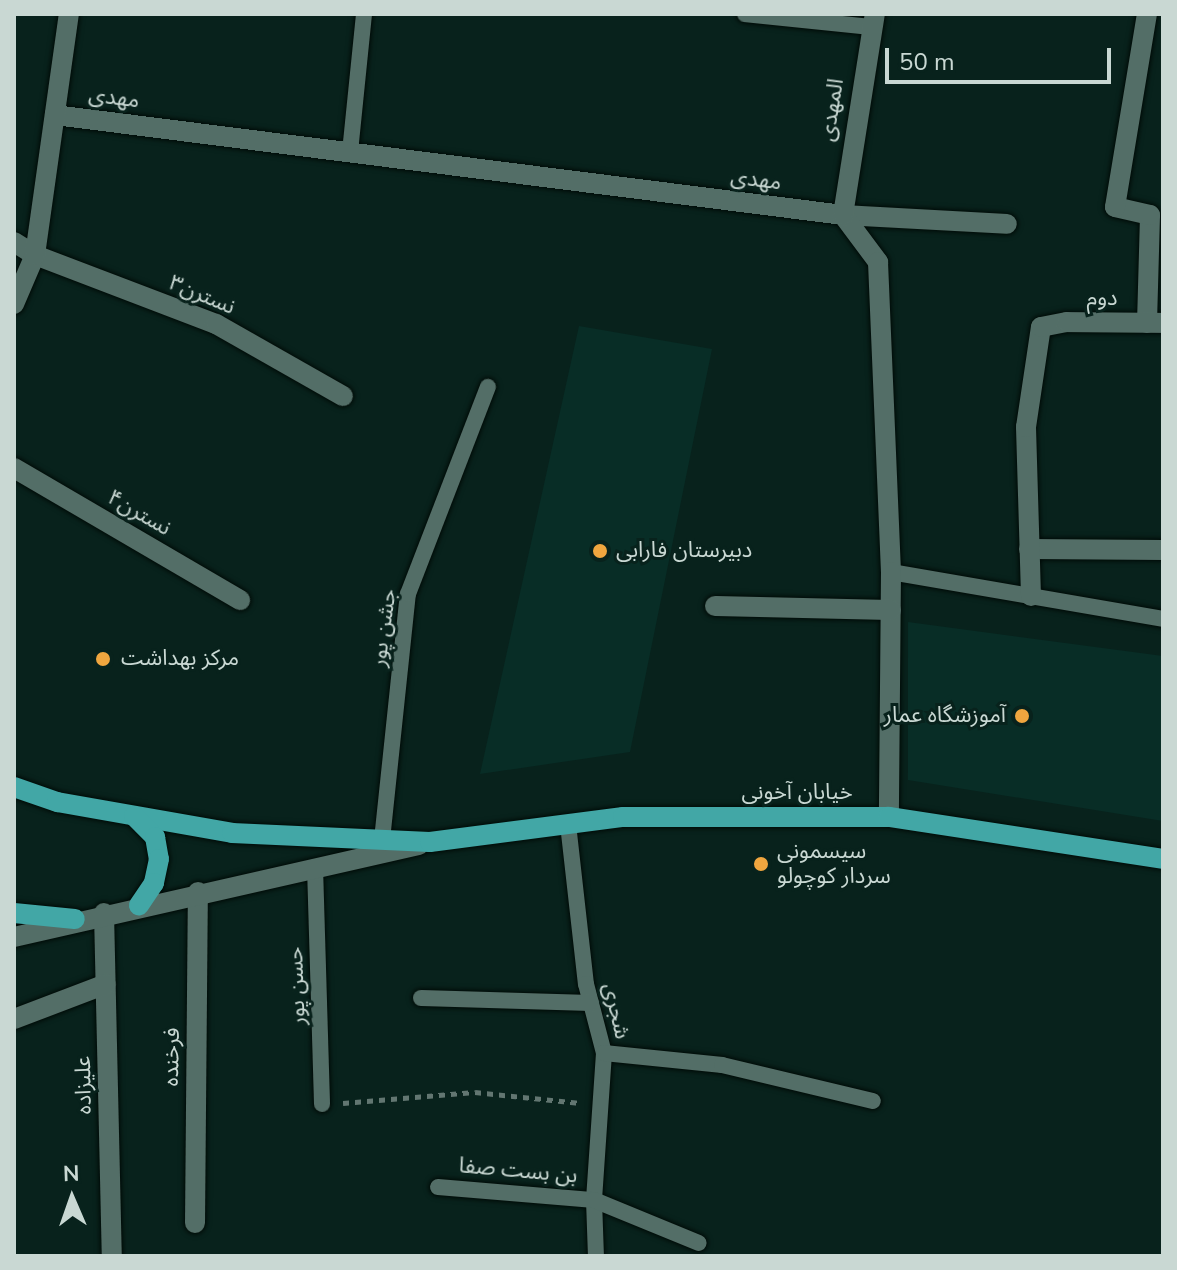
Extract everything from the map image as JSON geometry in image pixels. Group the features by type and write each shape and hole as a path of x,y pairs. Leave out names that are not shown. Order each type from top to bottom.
{"main road":[{"path":"14,787 57,802"},
{"path":"14,798 57,802"},
{"name":"خیابان آخونی","path":"57,802 232,833 430,842 623,817 889,817 1163,859"},
{"path":"134,816 155,837 159,859 154,883 139,905"},
{"path":"14,913 75,919"}],"street":[{"path":"14,304 35,255 69,14"},
{"path":"1147,14 1115,207 1150,215 1155,323"},
{"name":"المهدی","path":"843,215 872,21"},
{"name":"مهدی","path":"55,115 843,215 1007,224"},
{"path":"843,215 878,262 891,572 889,817"},
{"name":"نسترن۳","path":"14,242 35,255 216,324 343,396"},
{"name":"دوم","path":"1029,549 1026,427 1041,327 1155,323"},
{"name":"نسترن۴","path":"14,468 240,600"},
{"path":"1031,596 1029,549 1163,550"},
{"path":"715,606 891,610"},
{"path":"14,937 75,919 430,842"},
{"name":"فرخنده","path":"195,1223 198,892"},
{"name":"علیزاده","path":"104,913 112,1256"},
{"path":"14,1019 106,984"}],"lane":[{"path":"350,152 364,14"},
{"path":"745,14 872,21"},
{"name":"جشن پور","path":"382,840 408,594 488,387"},
{"path":"891,572 1163,619"},
{"name":"شجری","path":"568,824 591,1003 604,1053 594,1200 596,1256"},
{"name":"حسن پور","path":"315,867 322,1104"},
{"path":"421,998 591,1003"},
{"path":"604,1053 722,1065 873,1101"},
{"name":"بن بست صفا","path":"438,1187 594,1200 699,1243"}],"path":[{"path":"322,1104 475,1092 600,1105"}],"shaded area":[{"name":"دبیرستان فارابی","path":"579,326 712,349 630,752 480,774"},
{"name":"آموزشگاه عمار","path":"908,622 1163,656 1163,821 908,780"}],"place":[{"name":"دبیرستان فارابی","path":"600,551"},
{"name":"مرکز بهداشت","path":"103,659"},
{"name":"آموزشگاه عمار","path":"1022,716"},
{"name":"سیسمونی سردار کوچولو","path":"761,864"}]}
